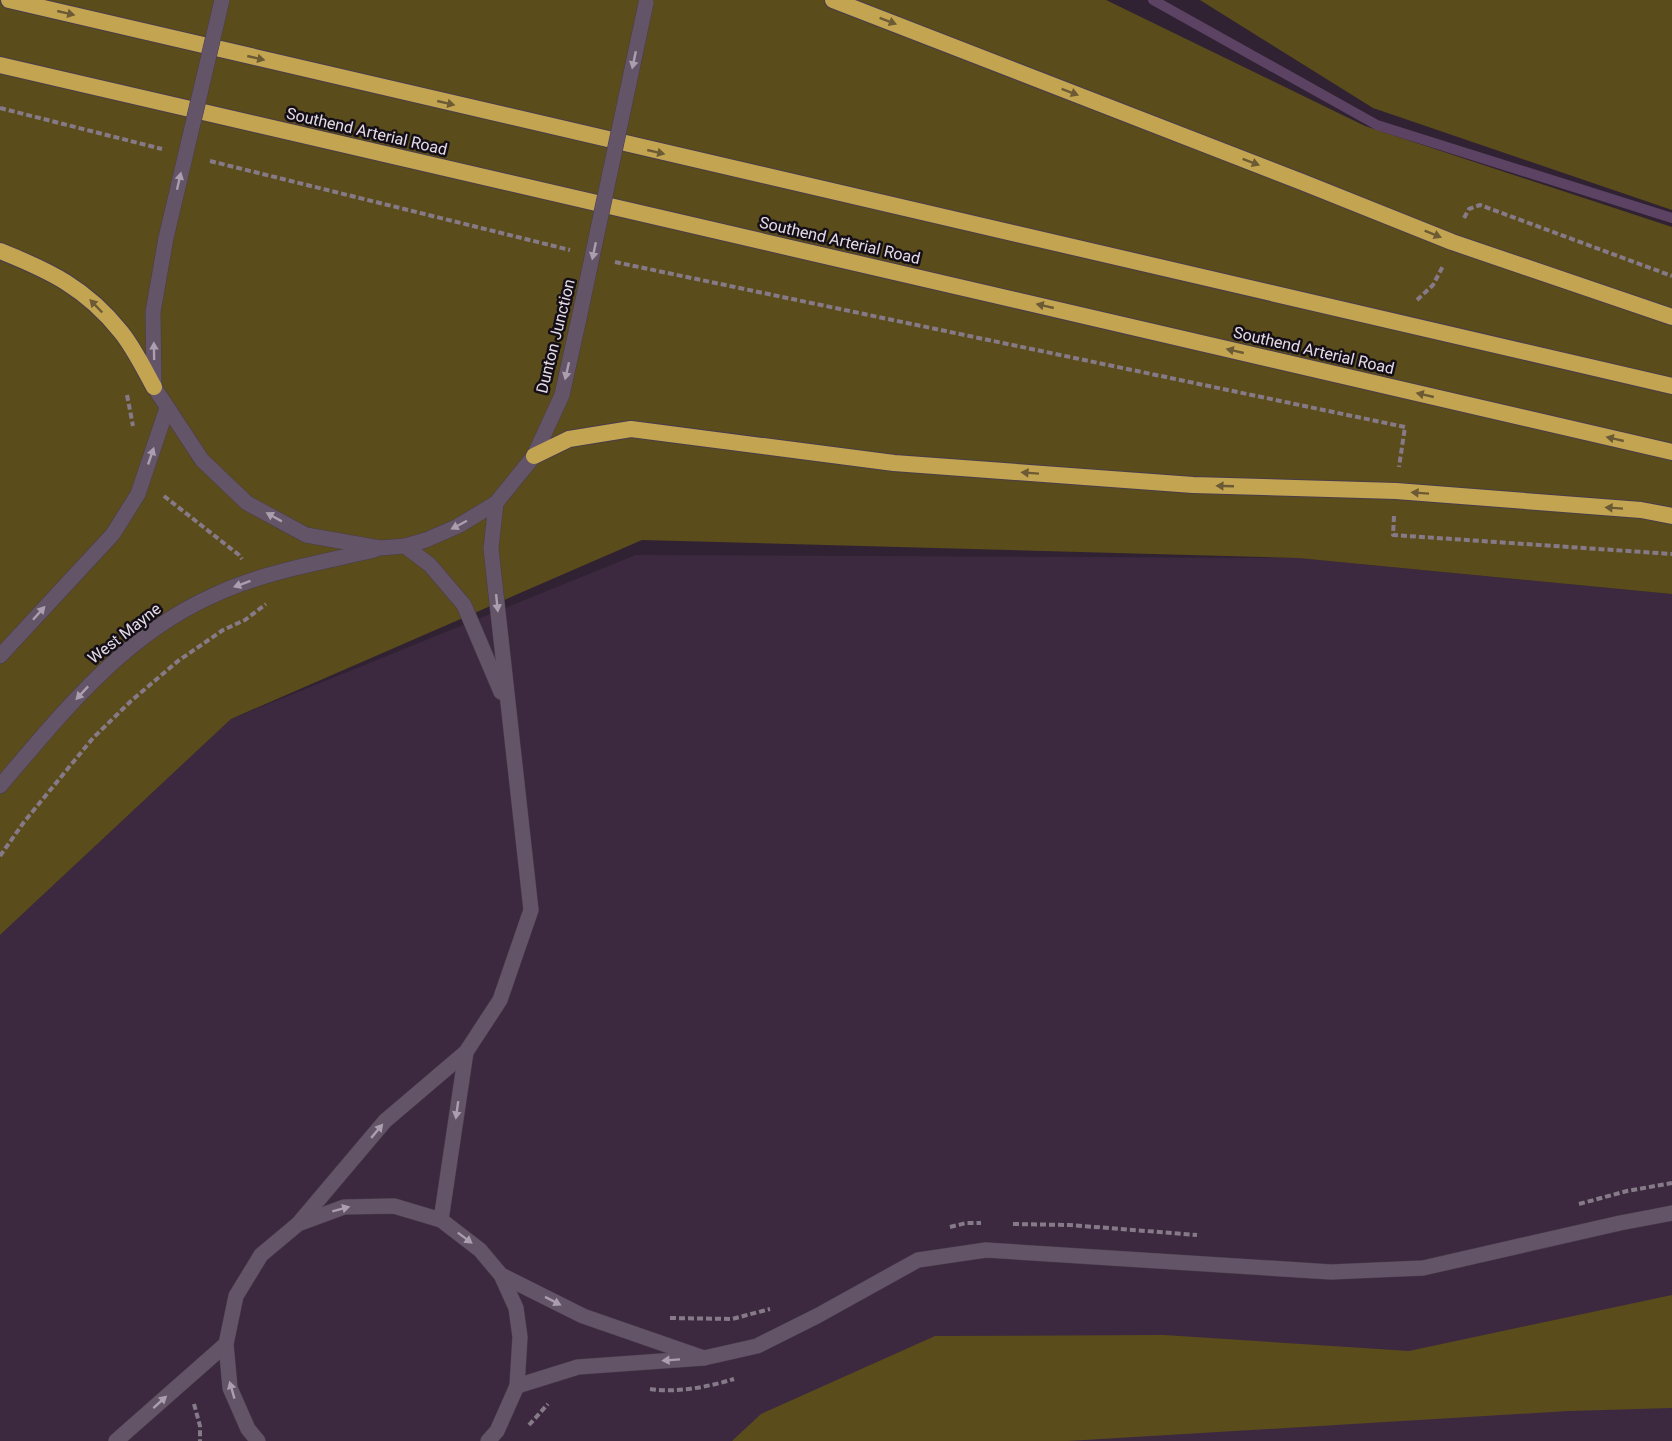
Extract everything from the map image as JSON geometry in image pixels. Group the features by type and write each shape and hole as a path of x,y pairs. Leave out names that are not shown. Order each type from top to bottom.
{"highway":[{"path":"9,0 1672,386"},
{"path":"833,0 1291,177 1452,242 1672,317"},
{"name":"Southend Arterial Road","path":"0,65 1672,452"},
{"path":"0,251 42,268 85,294 122,332 154,387"},
{"path":"534,456 569,439 631,429 894,463 1193,485 1396,491 1641,510 1672,516"}],"main road":[{"path":"154,387 153,312 165,238 222,0"},
{"name":"Dunton Junction","path":"154,387 202,460 247,503 306,535 380,548 405,546 426,540 458,526 496,503 534,456 562,395 646,2"},
{"path":"0,656 113,534 138,494 167,408"},
{"path":"258,1441 248,1429 230,1388 226,1344 236,1296 261,1255 298,1224 385,1121 466,1052 500,1000 531,910 491,549 496,503"},
{"path":"405,546 430,565 464,605 507,706"},
{"name":"West Mayne","path":"0,786 100,673 163,622 212,595 255,579 380,548"},
{"path":"441,1220 466,1052"},
{"path":"298,1224 344,1207 393,1206 441,1220 480,1250 501,1275 516,1308 520,1337 516,1386 493,1438"},
{"path":"516,1386 578,1367 704,1358 757,1346 817,1316 918,1260 986,1250 1331,1272 1424,1268 1620,1223 1672,1214"},
{"path":"501,1275 583,1316 704,1358"},
{"path":"116,1441 226,1344"}],"path":[{"path":"0,108 172,151"},
{"path":"206,160 572,251"},
{"path":"1462,223 1469,209 1480,205 1672,276"},
{"path":"607,260 1406,427 1398,474"},
{"path":"125,385 133,426 132,435"},
{"path":"175,505 239,555"},
{"path":"1395,508 1393,535 1672,554"},
{"path":"0,856 24,822 93,738 131,701 178,661 223,630 245,620 267,603"},
{"path":"645,1388 665,1391 718,1384 741,1377"},
{"path":"526,1429 547,1404 556,1400"},
{"path":"194,1403 200,1426 200,1441"}],"shaded area":[{"path":"0,0 1106,0 1365,126 1672,227 1672,594 1298,558 642,540 231,719 0,935"},
{"path":"1200,0 1672,0 1672,210 1373,108"},
{"path":"636,555 1298,558 1672,594 1672,1441 0,1441 0,935 231,719"},
{"path":"1672,1295 1672,1408 1568,1411 1068,1441 732,1441 761,1414 935,1336 1164,1335 1409,1351"}],"waterway":[{"path":"1153,0 1377,125 1672,218"}]}
